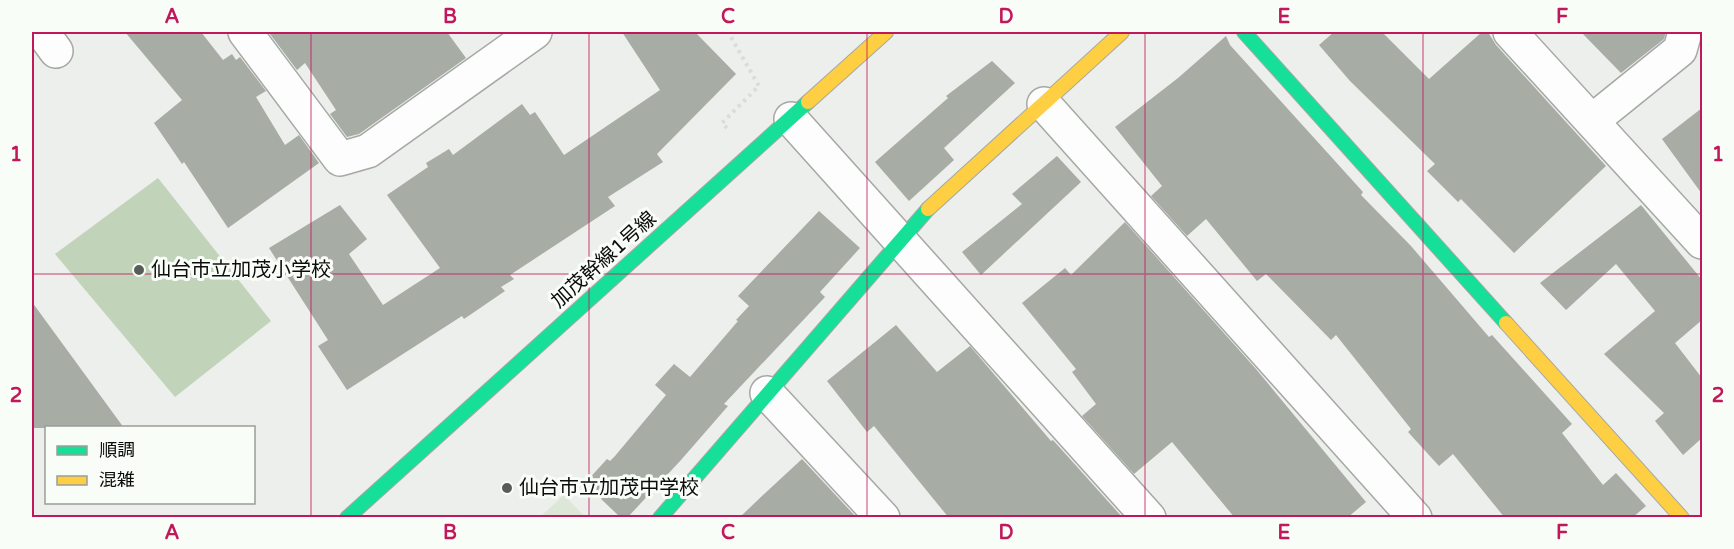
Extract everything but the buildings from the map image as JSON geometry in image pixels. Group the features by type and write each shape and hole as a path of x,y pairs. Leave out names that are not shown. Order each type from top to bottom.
{"street":[{"path":"245,32 340,159 368,151 514,37"},
{"name":"加茂幹線1号線","path":"347,518 886,32"},
{"path":"660,518 898,239 1122,32"},
{"path":"1244,32 1682,518"},
{"path":"1510,32 1702,242"},
{"path":"1592,121 1680,51 1685,32"},
{"path":"1044,104 1415,518"},
{"path":"791,119 1149,518"},
{"path":"767,393 883,518"}],"path":[{"path":"728,32 759,86 722,123 752,155"}],"shaded area":[{"path":"158,178 271,321 175,397 55,254"},
{"path":"564,495 585,517 540,517"}],"traffic: fast":[{"path":"1244,32 1506,323"},
{"path":"347,518 808,102"},
{"path":"660,518 928,209"}],"traffic: slow":[{"path":"808,102 886,32"},
{"path":"928,209 1122,32"},
{"path":"1506,323 1682,518"}],"place":[{"name":"仙台市立加茂小学校","path":"139,270"},
{"name":"仙台市立加茂中学校","path":"507,488"}]}
